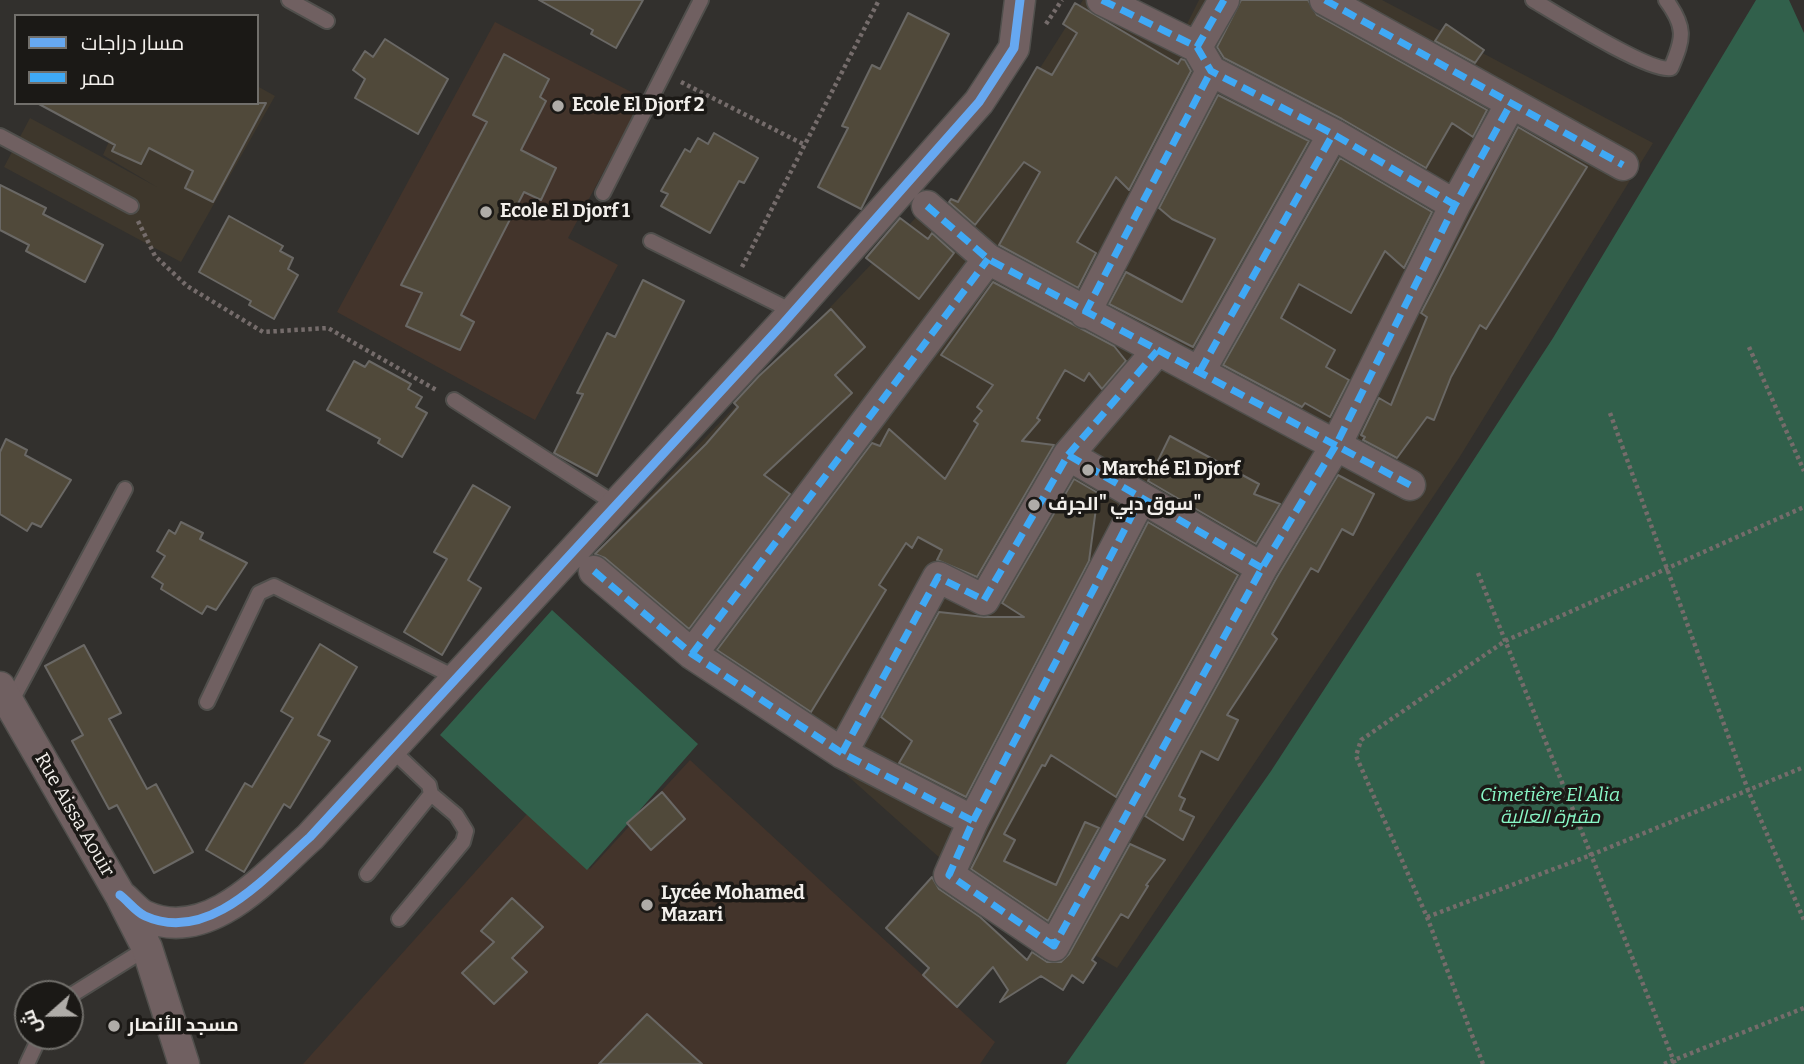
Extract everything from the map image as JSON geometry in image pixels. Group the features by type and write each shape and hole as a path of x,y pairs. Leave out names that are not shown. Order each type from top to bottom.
{"street":[{"path":"120,895 144,915 176,923 207,919 247,893 310,837 794,312 979,102 1014,48 1020,0"},
{"path":"1102,0 1455,205"},
{"path":"1085,313 1204,59 1224,0"},
{"path":"1325,0 1510,105 1623,165"},
{"path":"1141,498 973,821 949,875 1054,942 1262,568 1336,445 1455,205 1510,105"},
{"path":"1200,371 1333,134"},
{"path":"927,206 988,259 1410,485"},
{"path":"692,654 988,259"},
{"path":"842,753 939,577 984,600 1068,455 1157,351"},
{"path":"1068,455 1262,568"},
{"path":"594,571 692,654 842,753 973,821"},
{"name":"Rue Aissa Aouir","path":"3,701 120,895 147,948 184,1064"}],"lane":[{"path":"289,0 327,20"},
{"path":"603,193 701,0"},
{"path":"1533,0 1636,58 1665,69 1671,68 1682,44 1679,18 1666,0"},
{"path":"0,136 131,206"},
{"path":"651,241 794,312"},
{"path":"454,400 617,505"},
{"path":"3,701 125,489"},
{"path":"207,702 259,593 274,586 456,678"},
{"path":"391,749 429,785 431,794 456,815 466,831 463,842 398,919"},
{"path":"367,874 431,794"},
{"path":"84,987 147,948"}],"path":[{"path":"735,282 879,0"},
{"path":"664,73 805,145"},
{"path":"131,206 155,256 187,286 263,332 328,328 454,400"},
{"path":"1749,347 1804,471"},
{"path":"1610,413 1748,790 1804,920"},
{"path":"1483,1064 1427,917 1356,756 1361,740 1505,640 1804,507"},
{"path":"1478,573 1674,1062"},
{"path":"1427,917 1591,855 1804,767"},
{"path":"1664,1064 1804,1007"}],"shaded area":[{"name":"سوق دبي \"الجرف\"","path":"1083,0 1118,0 1183,32 1199,0 1382,0 1653,143 1459,458 1117,968 959,875 596,552 927,206 956,201"},
{"name":"Ecole El Djorf 1","path":"495,22 643,98 568,238 618,265 535,420 337,312"},
{"path":"259,87 275,96 181,262 4,167 30,118 157,187 103,155 125,105 259,105"},
{"name":"Lycée Mohamed Mazari","path":"690,760 995,1042 980,1064 303,1064 527,814 590,869"}],"green space":[{"name":"Cimetière El Alia مقبرة العالية","path":"1756,0 1789,0 1804,33 1804,1064 1066,1064 1271,771 1553,338"},
{"path":"552,610 698,744 587,870 440,735"}],"building":[{"path":"539,0 643,0 616,48 591,34 593,30"},
{"path":"1241,0 1308,0 1317,15 1487,110 1473,137 1452,123 1426,168 1342,119 1224,58 1217,47"},
{"path":"1075,3 1178,64 1181,59 1185,60 1191,71 1129,190 1116,177 1077,242 1096,253 1078,288 999,245 1040,172 1024,162 975,225 949,202 951,199 958,202 1037,67 1052,75 1077,33 1063,24"},
{"path":"908,13 949,34 861,209 818,187 848,128 842,126 872,65 880,69"},
{"path":"1446,24 1484,50 1475,63 1435,41"},
{"path":"385,39 448,79 418,134 355,98 365,79 353,70 365,51 373,57"},
{"path":"504,54 549,79 540,97 546,101 521,150 556,168 541,200 524,192 461,315 474,322 460,350 406,326 422,293 401,285 487,122 473,115"},
{"path":"1218,95 1309,141 1193,347 1109,304 1126,272 1182,302 1215,239 1172,219 1159,208"},
{"path":"266,103 213,202 185,188 193,171 149,148 141,164 112,151 115,145 41,105"},
{"path":"1518,127 1587,167 1486,329 1480,325 1451,377 1434,420 1427,417 1397,458 1363,440 1365,437 1361,435 1379,398 1391,405 1427,317 1421,313"},
{"path":"714,133 758,158 744,183 739,181 710,233 661,206 668,194 661,191 685,149 690,152 698,138 708,144"},
{"path":"1340,158 1432,212 1404,268 1385,251 1351,313 1299,284 1281,318 1335,350 1326,367 1349,380 1330,417 1305,403 1302,407 1223,365"},
{"path":"0,185 46,208 43,214 103,245 85,282 26,251 29,245 0,230"},
{"path":"229,216 283,246 280,251 293,258 288,269 298,275 274,319 249,305 251,301 199,272"},
{"path":"900,218 928,239 932,233 954,253 919,299 866,258"},
{"path":"643,280 684,301 597,476 554,453 583,394 577,393 607,333 615,337"},
{"path":"993,282 1114,346 1126,361 1102,389 1089,373 1084,381 1065,370 1037,418 1040,420 1022,441 1054,445 977,577 937,560 942,550 918,537 912,548 906,543 879,585 886,590 811,712 717,650 872,443 880,446 889,429 945,479 978,424 974,421 982,411 977,407 993,385 941,355"},
{"path":"831,309 865,347 835,375 852,393 764,475 790,494 689,629 605,558 595,554 706,444 738,407 734,403 759,376"},
{"path":"354,361 365,367 369,361 411,384 408,389 422,397 416,407 427,413 402,457 378,443 380,439 327,410"},
{"path":"1170,436 1259,484 1254,494 1280,504 1256,544 1148,481"},
{"path":"6,439 27,450 25,455 71,480 41,527 32,523 27,531 0,514 0,452"},
{"path":"1338,475 1374,494 1353,535 1342,529 1318,572 1311,568 1272,634 1277,639 1227,715 1238,720 1218,760 1201,751 1179,796 1185,799 1180,810 1194,817 1183,840 1145,816 1277,577"},
{"path":"1074,479 1098,493 1089,561 966,797 899,763 912,741 881,717 939,612 984,617 1024,617 1002,603"},
{"path":"473,485 510,507 468,580 481,588 442,655 404,632 447,559 434,552"},
{"path":"181,522 203,533 200,539 247,563 216,610 207,606 202,614 161,589 163,584 152,577 165,556 157,551 169,530 175,534"},
{"path":"1148,522 1238,575 1116,797 1051,755 1045,766 1042,765 1004,834 1015,840 1004,861 1056,885 1085,822 1099,828 1048,921 971,869"},
{"path":"320,644 357,667 318,735 330,741 290,808 284,804 244,872 206,850 245,783 252,787 293,718 281,711"},
{"path":"84,645 121,713 109,719 147,789 156,784 193,852 154,873 117,805 109,809 72,741 83,735 45,666"},
{"path":"662,792 685,819 651,850 627,823"},
{"path":"1130,844 1165,860 1146,885 1148,886 1128,918 1121,914 1092,960 1096,963 1083,983 1072,975 1063,990 1041,976 1000,1002 1008,990 993,967 957,1007 923,975 929,968 886,928 932,877 939,889 980,917 1027,960 1032,952 1047,962 1061,962 1069,954"},
{"path":"512,898 543,927 512,958 527,972 494,1004 462,973 494,942 481,931"},
{"path":"647,1014 702,1064 599,1064"}],"marked path":[{"path":"1102,0 1197,47 1224,0"},
{"path":"1325,0 1623,165"},
{"path":"1197,47 1211,71 1333,134 1455,205"},
{"path":"1085,313 1211,71"},
{"path":"1053,939 1054,946 1262,568 1336,445 1455,205 1510,105"},
{"path":"1200,371 1333,134"},
{"path":"927,206 988,259 1410,485"},
{"path":"692,654 988,259"},
{"path":"1068,455 1157,351"},
{"path":"842,753 938,577 984,600 1068,455 1262,568"},
{"path":"973,821 1141,498"},
{"path":"594,571 692,654 842,753 973,821 949,875 1054,946"}],"cycle path":[{"path":"120,895 145,916 169,922 192,921 214,914 235,902 310,837 780,327 979,102 1014,48 1020,0"}],"place":[{"name":"Ecole El Djorf 2","path":"558,106"},
{"name":"Ecole El Djorf 1","path":"486,212"},
{"name":"Marché El Djorf","path":"1088,470"},
{"name":"سوق دبي \"الجرف\"","path":"1034,505"},
{"name":"Lycée Mohamed Mazari","path":"647,905"},
{"name":"مسجد الأنصار","path":"114,1026"}]}
